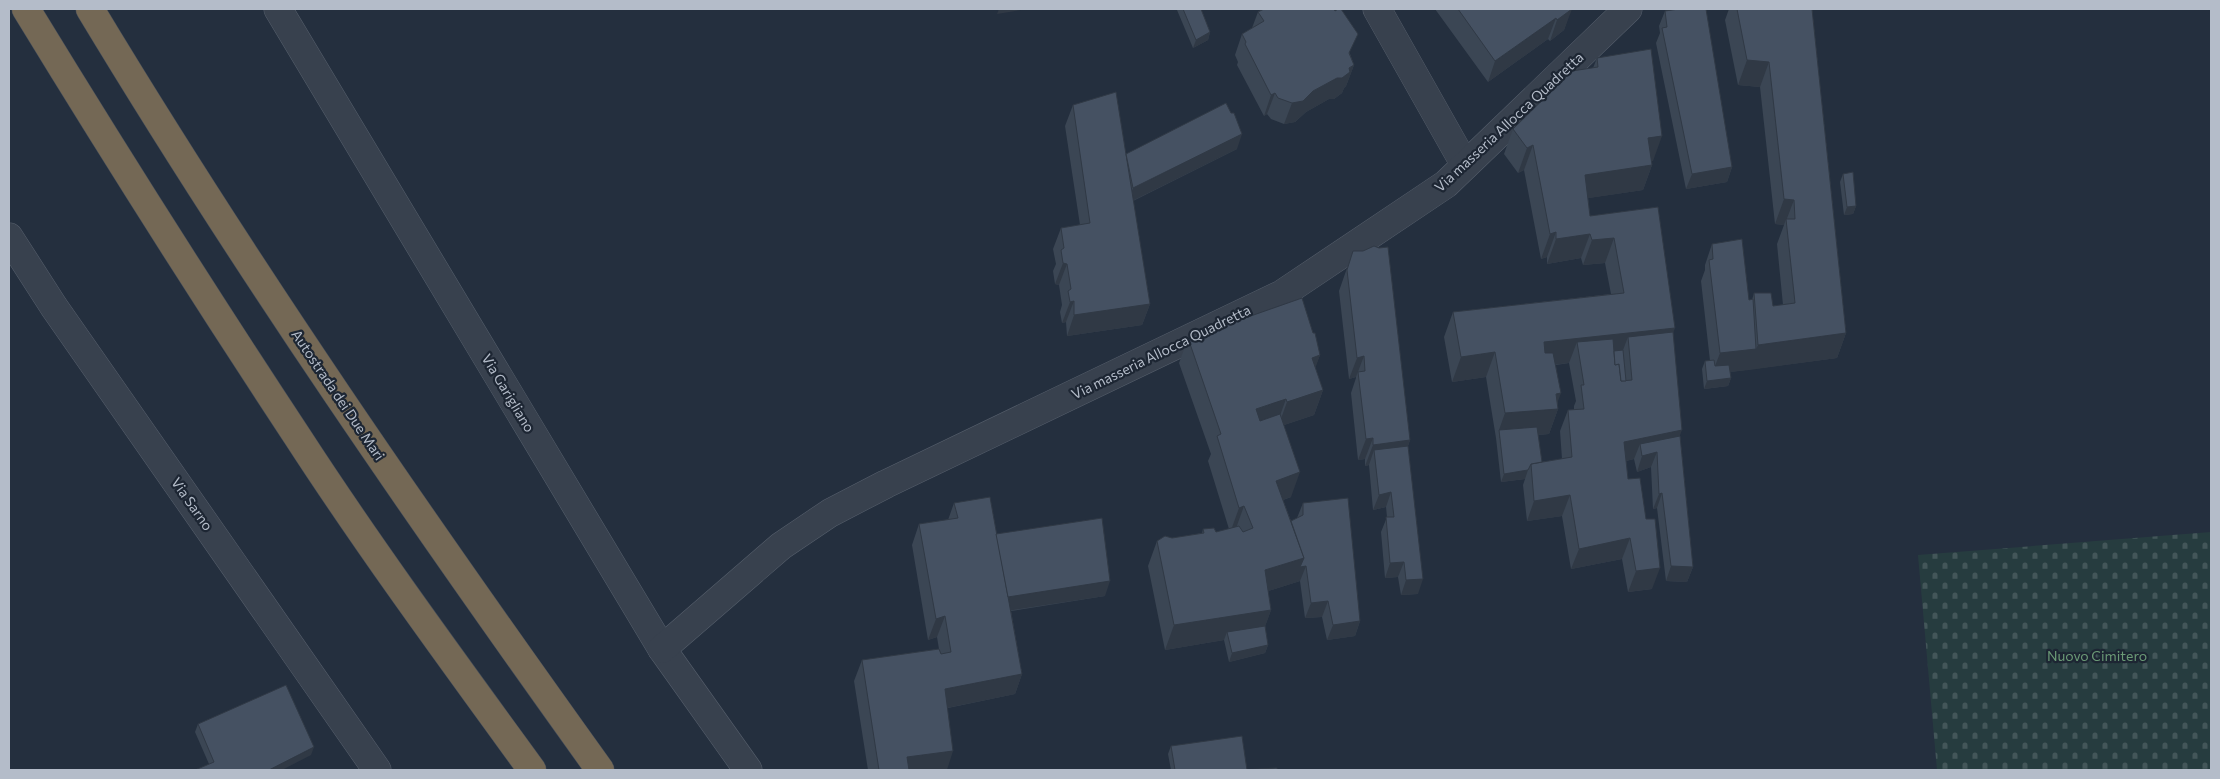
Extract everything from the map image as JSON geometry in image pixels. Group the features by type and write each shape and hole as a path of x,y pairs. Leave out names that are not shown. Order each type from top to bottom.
{"highway":[{"path":"26,9 169,238 298,437 427,625 532,770"},
{"name":"Autostrada dei Due Mari","path":"90,9 220,217 344,406 473,593 600,770"}],"street":[{"name":"Via Garigliano","path":"278,9 662,649 748,770"},
{"path":"1376,9 1466,165"},
{"name":"Via masseria Allocca Quadretta","path":"662,649 781,546 830,513 886,484 1282,294 1446,184 1628,9"},
{"name":"Via Sarno","path":"9,237 54,306 377,770"}],"green space":[{"name":"Nuovo Cimitero","path":"2211,532 2211,770 1937,770 1918,555"}],"building":[{"path":"1183,9 1201,9 1210,32 1196,40"},
{"path":"1264,9 1334,9 1335,11 1341,9 1358,34 1349,53 1354,65 1349,68 1350,72 1342,78 1337,78 1313,91 1303,101 1292,103 1278,98 1275,93 1271,95 1245,44 1246,42 1242,34 1264,21 1258,12"},
{"path":"1458,9 1572,9 1495,61"},
{"path":"1706,9 1732,167 1692,174 1662,28 1667,27 1665,11"},
{"path":"1737,9 1812,9 1846,333 1758,345 1754,293 1771,293 1773,306 1795,303 1786,219 1795,219 1794,200 1784,199 1769,62 1747,60"},
{"path":"1651,49 1662,136 1648,138 1652,165 1585,175 1590,216 1658,207 1675,328 1544,342 1545,353 1553,353 1561,393 1556,394 1558,409 1505,413 1495,352 1461,357 1453,312 1624,293 1614,238 1592,240 1590,234 1556,239 1556,232 1550,234 1533,145 1527,148 1513,129 1572,71 1598,67 1597,58"},
{"path":"1116,92 1150,304 1074,315 1074,301 1070,302 1068,291 1071,289 1067,264 1063,263 1061,250 1064,248 1061,228 1090,223 1073,105"},
{"path":"1226,103 1231,113 1234,113 1242,134 1133,188 1126,154"},
{"path":"1853,172 1856,206 1847,207 1843,174"},
{"path":"1742,239 1749,300 1753,299 1756,349 1720,353 1709,260 1713,259 1712,244"},
{"path":"1374,246 1379,248 1388,247 1410,440 1373,445 1373,438 1366,439 1358,372 1365,371 1364,356 1357,358 1347,270 1353,251 1363,251"},
{"path":"1302,298 1313,333 1315,333 1320,355 1312,358 1323,390 1287,402 1286,399 1256,409 1260,421 1280,414 1300,472 1276,481 1304,558 1265,570 1271,610 1174,625 1157,541 1165,536 1172,538 1204,533 1203,529 1214,528 1216,532 1239,526 1243,532 1253,528 1244,506 1239,508 1217,436 1221,434 1188,338"},
{"path":"1673,332 1682,430 1624,442 1628,479 1640,478 1646,519 1655,519 1660,568 1636,571 1630,538 1579,549 1570,495 1534,501 1531,464 1572,457 1568,410 1584,409 1581,385 1584,385 1577,342 1613,339 1615,365 1619,364 1621,381 1632,380 1628,337"},
{"path":"1623,350 1626,381 1621,381 1619,364 1615,365 1614,351"},
{"path":"1714,360 1715,366 1729,365 1731,378 1707,381 1705,361"},
{"path":"1537,427 1542,462 1531,464 1528,470 1504,474 1499,430"},
{"path":"1680,436 1693,567 1671,566 1662,493 1659,494 1657,452 1642,456 1640,444"},
{"path":"1408,446 1423,579 1406,580 1404,562 1390,563 1386,517 1394,517 1391,492 1379,495 1374,450"},
{"path":"990,497 1022,674 945,689 953,751 907,757 909,770 879,770 862,660 939,649 941,654 951,652 945,616 936,619 919,524 958,518 954,503"},
{"path":"1348,498 1360,621 1333,625 1328,601 1311,603 1306,566 1300,567 1304,558 1291,521 1303,515 1303,503"},
{"path":"1102,518 1110,581 1008,597 996,534"},
{"path":"1265,626 1268,645 1232,653 1227,632"},
{"path":"286,685 314,747 269,770 195,770 214,762 198,724"},
{"path":"1242,736 1247,770 1175,770 1171,746"},
{"path":"1277,768 1277,770 1240,770"}]}
